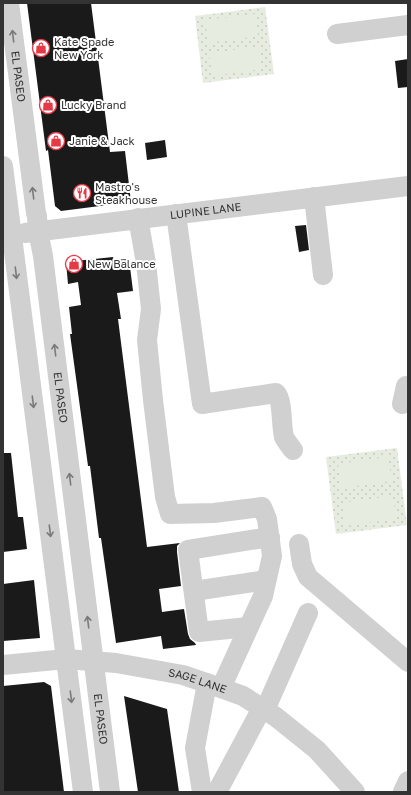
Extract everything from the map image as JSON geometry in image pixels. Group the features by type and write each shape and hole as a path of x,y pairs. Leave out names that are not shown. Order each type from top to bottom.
{"street":[{"name":"EL PASEO","path":"9,3 38,231 43,256 110,792"},
{"path":"337,34 408,25"},
{"path":"3,166 7,235 83,792"},
{"name":"LUPINE LANE","path":"7,235 408,186"},
{"path":"314,197 323,275"},
{"path":"176,214 202,404 276,393 279,396 284,438 293,450"},
{"path":"138,218 146,263 151,309 147,340 153,400 165,497 170,514 214,513 262,507 267,519 270,537 272,556 263,596 248,627 214,686 195,748 202,792"},
{"path":"248,627 199,632 188,550 270,537"},
{"path":"299,544 302,564 308,576 408,662"},
{"path":"194,591 266,580"},
{"path":"217,792 263,709 308,613"},
{"name":"SAGE LANE","path":"3,665 66,659 93,660 183,675 243,696 276,717 317,750 355,792"},
{"path":"403,792 408,781"}],"shaded area":[{"path":"265,7 274,74 203,83 195,16"},
{"path":"255,14 258,36 208,43 205,20"},
{"path":"259,47 262,69 212,76 209,53"},
{"path":"397,448 407,525 336,534 326,457"},
{"path":"388,457 392,481 341,488 338,464"},
{"path":"393,496 396,519 345,526 342,503"}],"building":[{"path":"27,3 91,3 110,152 125,151 131,202 61,211 55,206 48,150 46,151"},
{"path":"408,59 408,87 398,88 395,61"},
{"path":"165,140 167,157 147,160 145,143"},
{"path":"306,225 309,250 299,252 295,226"},
{"path":"113,257 114,260 129,259 133,291 117,293 121,319 118,319 147,547 180,543 177,546 177,552 181,586 159,589 162,612 184,609 188,634 190,639 196,645 163,649 161,636 116,643 101,538 99,538 90,466 88,466 70,334 72,334 69,307 81,305 78,282 68,284 66,262"},
{"path":"3,453 11,453 18,517 23,517 27,549 3,552"},
{"path":"34,580 40,638 3,641 3,584"},
{"path":"44,682 51,686 64,792 3,792 3,686"},
{"path":"124,696 167,709 179,792 138,792"}],"place":[{"name":"Kate Spade New York","path":"41,48"},
{"name":"Lucky Brand","path":"48,105"},
{"name":"Janie & Jack","path":"56,141"},
{"name":"Mastro's Steakhouse","path":"82,193"},
{"name":"New Balance","path":"74,264"}]}
